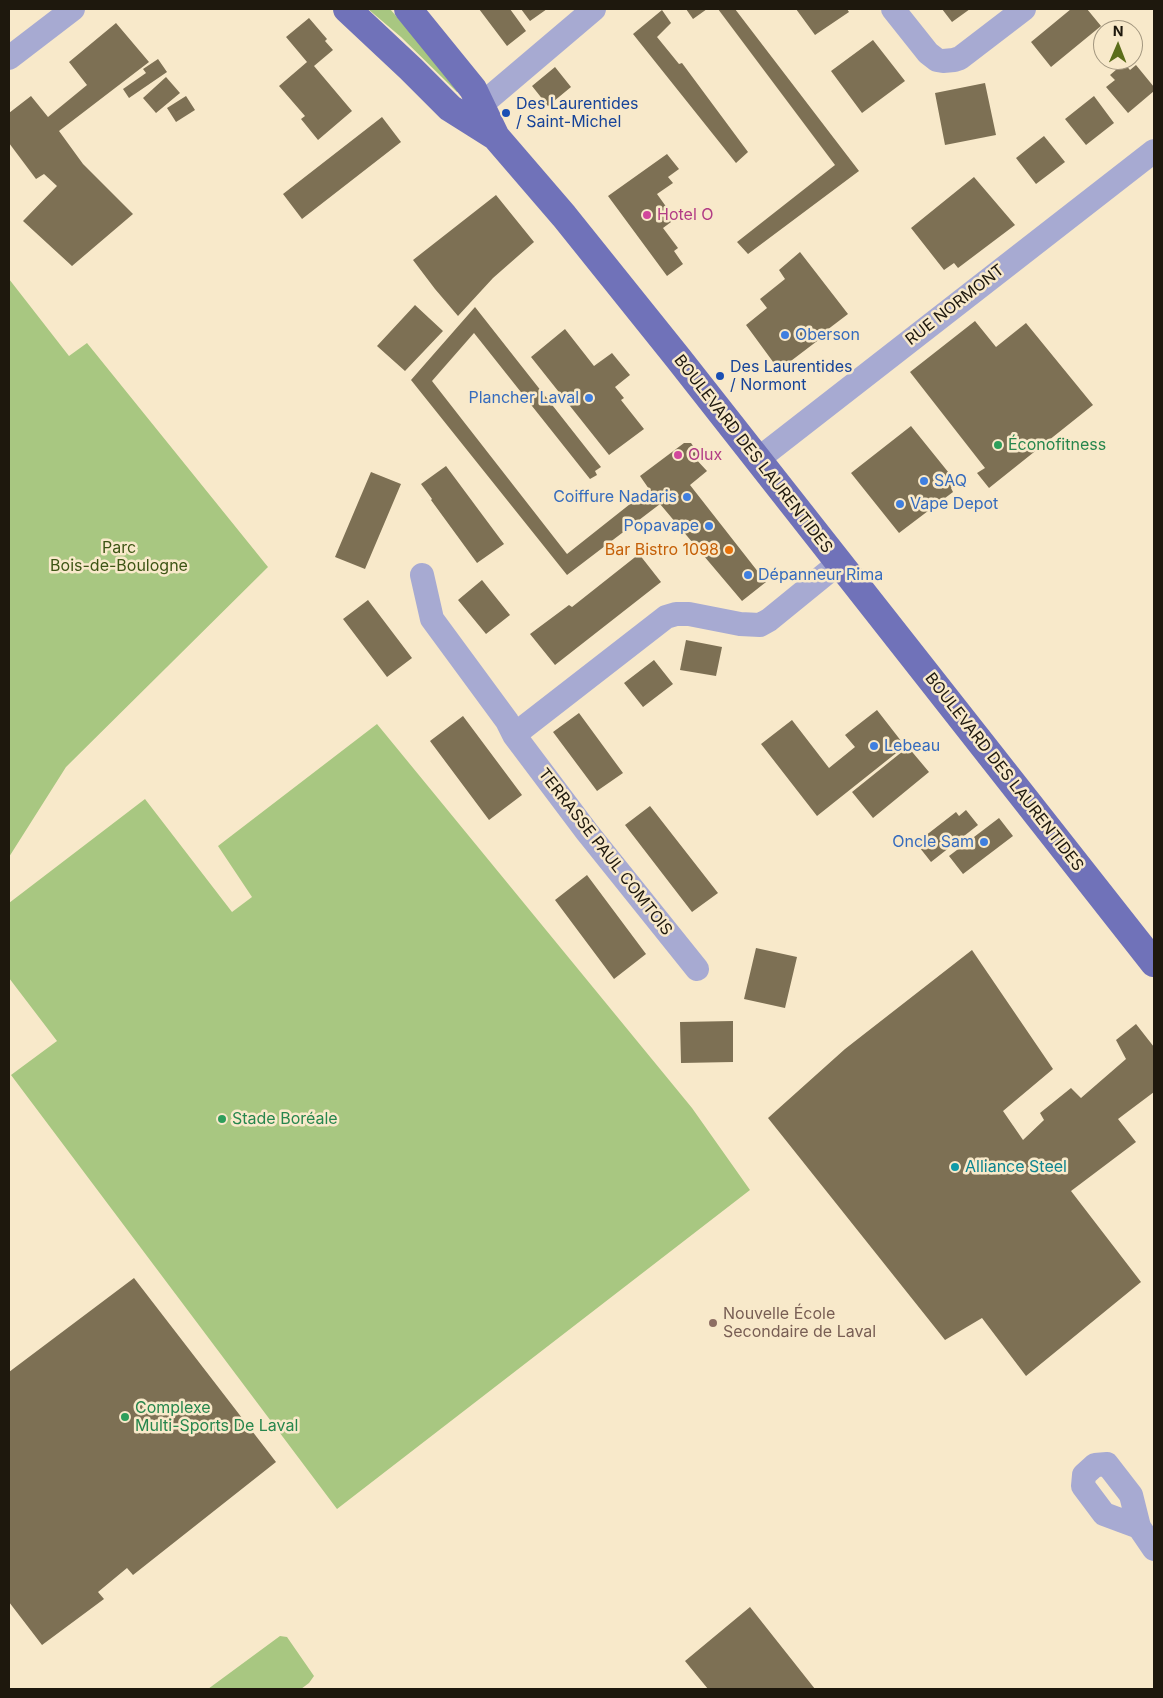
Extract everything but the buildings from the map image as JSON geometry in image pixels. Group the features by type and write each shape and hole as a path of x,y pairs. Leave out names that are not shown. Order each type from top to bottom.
{"main road":[{"name":"BOULEVARD DES LAURENTIDES","path":"347,9 412,69 450,108 473,111 587,244 1154,963"},
{"name":"BOULEVARD DES LAURENTIDES","path":"408,9 473,89 473,111"}],"street":[{"path":"9,58 73,9"},
{"path":"473,111 594,9"},
{"path":"893,9 928,53 937,60 942,61 960,58 1024,9"},
{"name":"RUE NORMONT","path":"757,460 1154,151"},
{"path":"514,735 666,618 676,614 689,614 740,624 760,625 769,620 840,563"},
{"name":"TERRASSE PAUL COMTOIS","path":"422,575 432,619 507,721 514,735 587,832 697,969"},
{"path":"1139,1527 1154,1549"}],"green space":[{"path":"368,9 390,9 460,90 457,92 401,37"},
{"name":"Parc Bois-de-Boulogne","path":"9,279 69,356 87,343 268,567 66,767 9,857"},
{"path":"377,724 692,1108 750,1190 337,1509 11,1075 57,1041 9,978 9,903 145,799 232,912 252,897 218,846"},
{"path":"280,1636 287,1637 314,1676 301,1689 208,1689"}],"place":[{"name":"Des Laurentides / Saint-Michel","path":"506,113"},
{"name":"Hotel O","path":"647,215"},
{"name":"Oberson","path":"785,335"},
{"name":"Des Laurentides / Normont","path":"720,376"},
{"name":"Plancher Laval","path":"589,398"},
{"name":"Éconofitness","path":"998,445"},
{"name":"Olux","path":"678,455"},
{"name":"SAQ","path":"924,481"},
{"name":"Coiffure Nadaris","path":"687,497"},
{"name":"Vape Depot","path":"900,504"},
{"name":"Popavape","path":"709,526"},
{"name":"Bar Bistro 1098","path":"729,550"},
{"name":"Dépanneur Rima","path":"748,575"},
{"name":"Lebeau","path":"874,746"},
{"name":"Oncle Sam","path":"984,842"},
{"name":"Stade Boréale","path":"222,1119"},
{"name":"Alliance Steel","path":"955,1167"},
{"name":"Nouvelle École Secondaire de Laval","path":"713,1323"},
{"name":"Complexe Multi-Sports De Laval","path":"125,1417"}]}
